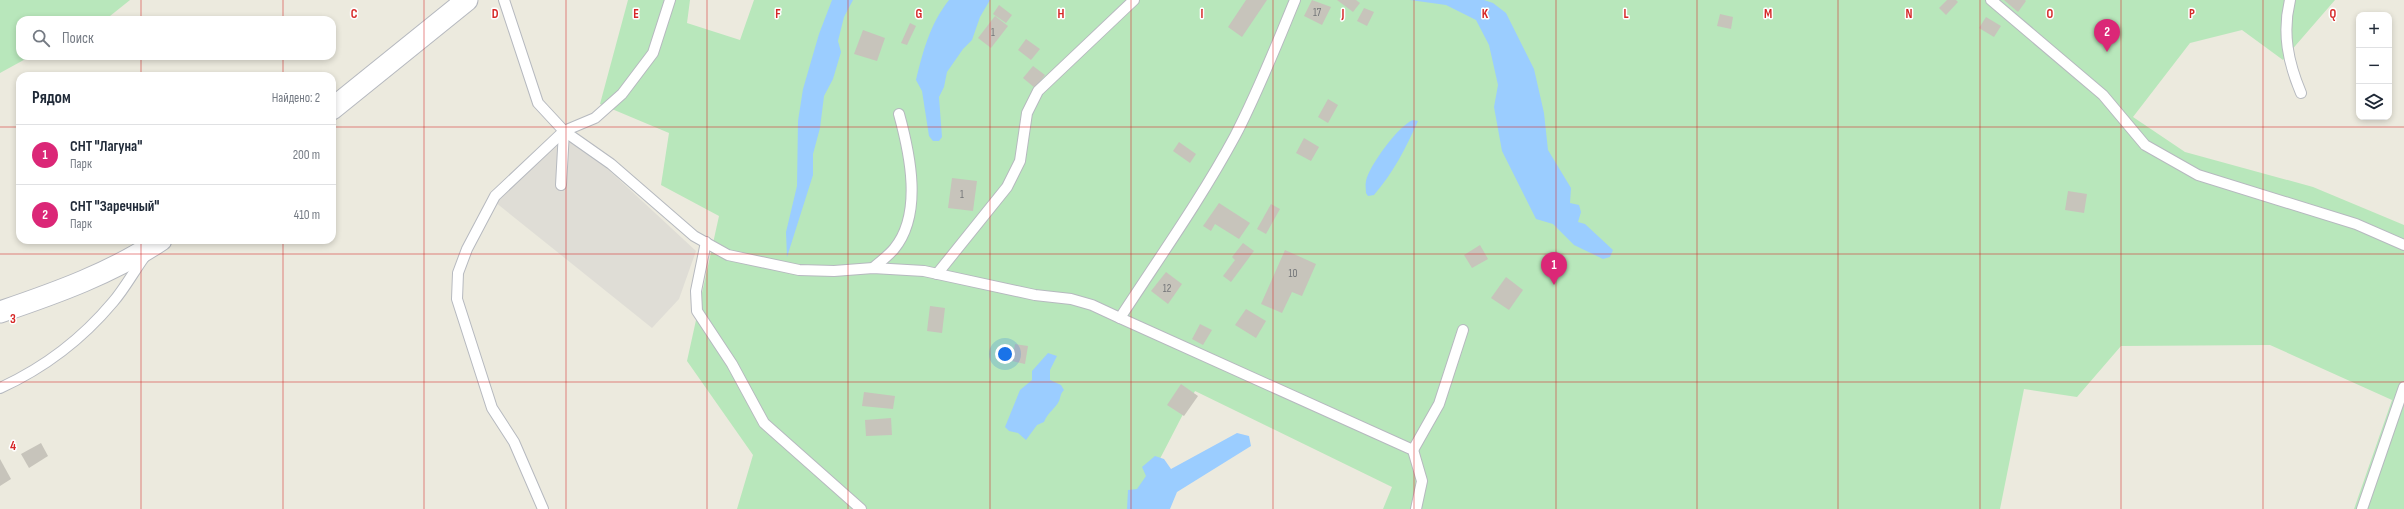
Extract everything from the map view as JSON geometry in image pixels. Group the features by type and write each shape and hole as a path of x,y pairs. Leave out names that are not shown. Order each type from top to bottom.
{"street":[{"path":"336,106 467,0"},
{"path":"0,312 57,293 112,269 154,244"}],"lane":[{"path":"504,0 538,103 564,131 611,164 694,236 728,255 799,270 834,271 873,268 924,271 1035,295 1071,299 1092,305 1413,450"},
{"path":"543,509 514,442 492,408 457,299 458,273 467,249 495,196 564,131 595,118 622,94 654,53 670,0"},
{"path":"937,274 1006,187 1020,161 1027,113 1038,91 1077,57 1134,0"},
{"path":"1120,318 1201,193 1235,136 1267,70 1295,0"},
{"path":"1991,0 2103,95 2145,145 2198,176 2356,224 2404,245"},
{"path":"2290,0 2287,13 2286,42 2291,67 2302,93"},
{"path":"873,268 894,249 903,234 910,210 911,184 907,142 899,114"},
{"path":"561,185 564,131"},
{"path":"706,242 696,291 697,311 732,364 764,423 861,509"},
{"path":"0,388 23,378 72,345 114,301 155,244"},
{"path":"1416,509 1422,481 1413,450 1439,404 1463,330"},
{"path":"2362,509 2404,387"}],"shaded area":[{"path":"564,131 571,135 696,251 679,299 652,328 495,202"}],"green space":[{"path":"0,0 130,0 110,16 16,16 16,60 24,60 0,73"},
{"path":"628,0 690,0 687,23 740,40 754,0 2335,0 2283,60 2242,30 2190,43 2133,117 2185,152 2313,187 2404,225 2404,509 2354,509 2392,400 2270,345 2121,346 2077,397 2024,389 2000,509 1383,509 1392,487 1195,391 1134,509 737,509 753,455 687,361 719,216 661,185 669,133 600,104"}],"water":[{"path":"832,0 853,0 844,17 838,41 841,52 833,79 824,96 820,128 813,154 813,175 787,257 786,232 797,186 798,121 803,89 819,34"},
{"path":"949,0 990,0 980,17 972,40 963,49 947,72 944,87 939,97 942,137 939,141 933,141 929,136 922,91 916,80 932,28 942,9"},
{"path":"1410,0 1484,0 1493,3 1506,13 1534,69 1544,113 1548,150 1571,188 1570,203 1579,205 1581,212 1578,222 1585,224 1613,250 1610,257 1603,259 1574,245 1553,224 1536,219 1502,151 1494,107 1498,85 1489,45 1476,20 1446,5"},
{"path":"1413,120 1418,121 1399,160 1374,195 1368,196 1366,193 1366,182 1368,174 1378,156 1400,130 1407,123"},
{"path":"1048,353 1057,356 1050,370 1050,380 1061,385 1064,390 1058,404 1044,422 1037,425 1026,440 1018,433 1009,431 1005,427 1020,390 1032,380 1032,371"},
{"path":"1237,433 1249,436 1251,446 1177,492 1170,509 1127,509 1128,490 1137,489 1146,476 1142,467 1155,456 1164,459 1171,469"}],"building":[{"path":"1246,0 1267,0 1242,37 1228,27"},
{"path":"1312,0 1331,7 1322,25 1304,16"},
{"path":"1337,0 1356,0 1360,3 1353,12"},
{"path":"1947,0 1956,0 1958,2 1946,15 1939,8"},
{"path":"2004,0 2025,0 2026,1 2018,12"},
{"path":"999,5 1012,15 1006,23 993,14"},
{"path":"1364,8 1374,12 1367,26 1357,21"},
{"path":"1720,14 1733,17 1731,29 1717,26"},
{"path":"995,16 1008,26 991,48 978,38"},
{"path":"1986,17 2001,26 1994,37 1979,28"},
{"path":"910,23 916,26 907,45 901,43"},
{"path":"863,30 885,38 877,61 854,54"},
{"path":"1026,39 1040,49 1031,60 1018,50"},
{"path":"1033,66 1045,75 1035,88 1023,78"},
{"path":"1328,99 1338,105 1328,123 1318,117"},
{"path":"1304,138 1319,147 1311,161 1296,153"},
{"path":"1179,142 1196,154 1190,163 1173,151"},
{"path":"952,178 977,181 973,211 948,208"},
{"path":"2068,191 2087,194 2084,213 2065,210"},
{"path":"1219,203 1250,223 1239,239 1215,224 1211,231 1203,226"},
{"path":"1271,204 1280,209 1266,234 1257,229"},
{"path":"1243,243 1254,251 1231,282 1223,276 1235,260 1232,257"},
{"path":"1480,245 1488,259 1472,268 1464,255"},
{"path":"1285,250 1316,264 1302,296 1292,292 1282,313 1261,304"},
{"path":"1166,272 1182,284 1168,304 1151,291"},
{"path":"1506,277 1523,290 1509,310 1491,298"},
{"path":"930,306 945,308 942,333 927,331"},
{"path":"1246,309 1266,321 1256,338 1235,325"},
{"path":"1200,324 1212,330 1203,345 1192,339"},
{"path":"1015,344 1028,346 1025,364 1012,361"},
{"path":"1181,384 1198,396 1184,416 1167,405"},
{"path":"864,392 895,396 893,409 862,406"},
{"path":"891,418 892,435 866,436 865,420"},
{"path":"41,443 48,456 29,468 21,454"},
{"path":"0,459 11,479 0,486"}],"place":[{"name":"СНТ \"Заречный\"","path":"2107,52"},
{"name":"СНТ \"Лагуна\"","path":"1554,285"}]}
